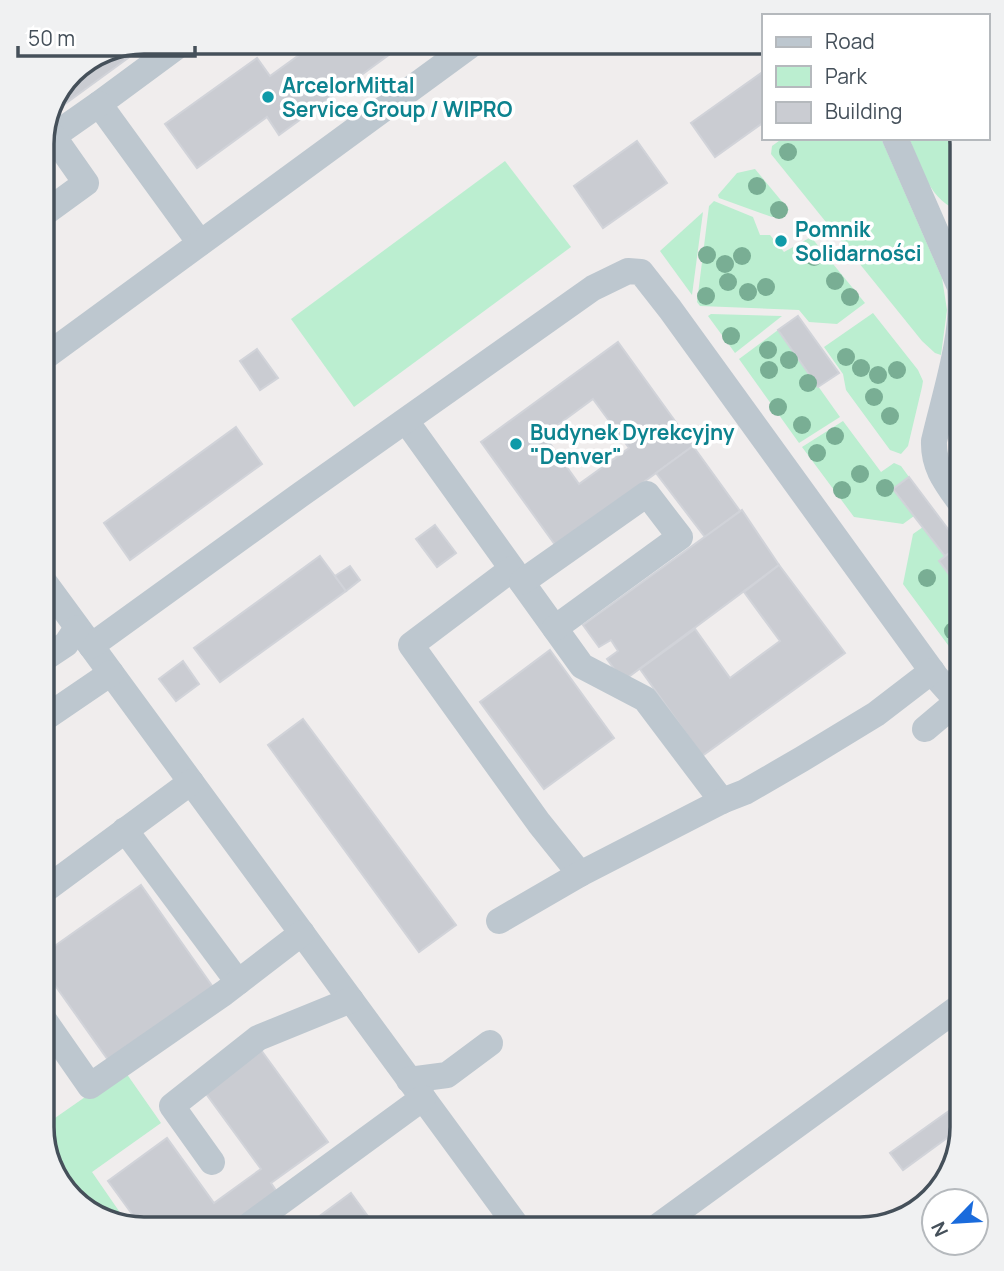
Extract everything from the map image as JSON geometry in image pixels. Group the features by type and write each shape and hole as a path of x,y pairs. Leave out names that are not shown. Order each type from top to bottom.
{"street":[{"path":"54,135 99,104 161,54"},
{"path":"54,350 459,54"},
{"path":"99,104 200,243"},
{"path":"896,140 950,264"},
{"path":"54,147 86,183 54,206"},
{"path":"54,652 66,643 84,637 300,495 593,288 628,271 640,271 950,693"},
{"path":"950,374 933,455 937,469 950,488"},
{"path":"406,421 582,666 645,699 722,801"},
{"path":"555,628 680,537 647,494 411,645 539,823 580,874"},
{"path":"54,596 510,1217"},
{"path":"499,921 580,874 722,801 745,792 876,714 932,671"},
{"path":"54,712 110,673"},
{"path":"925,729 950,711"},
{"path":"54,883 191,782"},
{"path":"125,830 238,982"},
{"path":"54,1034 90,1086 238,982 302,933"},
{"path":"212,1162 172,1105 258,1038 351,1000"},
{"path":"670,1217 950,1014"},
{"path":"260,1217 490,1043"},
{"path":"421,1096 444,1091 447,1075"}],"green space":[{"path":"780,140 882,140 942,278 947,310 941,355 922,341 771,154 772,146"},
{"path":"910,140 950,140 950,206 934,192"},
{"path":"505,161 571,247 354,407 291,319"},
{"path":"755,169 789,210 772,217 719,198 718,195 737,173"},
{"path":"714,201 753,217 760,235 770,235 784,252 811,237 865,303 837,324 809,322 799,310 700,306 697,302 709,206"},
{"path":"703,212 692,295 660,251"},
{"path":"873,313 918,370 923,381 908,446 901,454 890,450 846,390 843,374 824,347"},
{"path":"708,316 782,316 735,353"},
{"path":"778,330 840,417 799,443 739,359"},
{"path":"843,421 881,472 894,463 901,466 909,477 894,489 914,516 903,524 854,517 802,447"},
{"path":"923,527 945,556 939,561 950,575 950,648 903,584 913,534"},
{"path":"124,1070 161,1123 92,1172 121,1214 89,1198 69,1177 57,1150 54,1119"}],"building":[{"name":"ArcelorMittal Service Group / WIPRO","path":"300,54 390,54 279,135 267,117 197,168 165,124 257,58 270,76"},
{"path":"132,55 62,106 85,76 99,66"},
{"path":"762,72 762,123 715,157 691,123"},
{"path":"637,141 667,183 603,228 574,186"},
{"path":"798,316 839,373 818,387 778,330"},
{"name":"Budynek Dyrekcyjny \"Denver\"","path":"618,342 693,446 556,546 481,442","holes":["593,399 629,448 579,484 544,435"]},
{"path":"257,349 278,378 260,390 240,361"},
{"path":"236,427 262,464 130,560 104,523"},
{"path":"693,446 740,511 705,537 656,473"},
{"path":"909,477 950,532 950,552 945,556 893,489"},
{"path":"742,510 779,565 623,681 607,659 618,651 611,640 599,647 583,625"},
{"path":"435,525 456,553 437,567 416,539"},
{"path":"950,553 950,576 939,561"},
{"path":"320,556 346,591 220,682 194,648"},
{"path":"779,565 845,653 702,756 640,669 695,629 730,678 780,641 744,592"},
{"path":"350,566 360,580 346,591 335,576"},
{"path":"550,650 614,738 544,789 480,702"},
{"path":"183,661 199,684 176,701 159,679"},
{"path":"303,719 456,925 419,952 268,745"},
{"path":"141,885 215,990 111,1064 54,984 54,947"},
{"path":"261,1050 328,1142 271,1183 279,1195 249,1217 134,1216 108,1181 167,1138 214,1203 261,1169 204,1091"},
{"path":"950,1110 949,1136 903,1170 890,1153"},
{"path":"351,1193 368,1217 318,1217"}],"place":[{"name":"ArcelorMittal Service Group / WIPRO","path":"268,97"},
{"name":"Pomnik Solidarności","path":"781,241"},
{"name":"Budynek Dyrekcyjny \"Denver\"","path":"516,444"}]}
